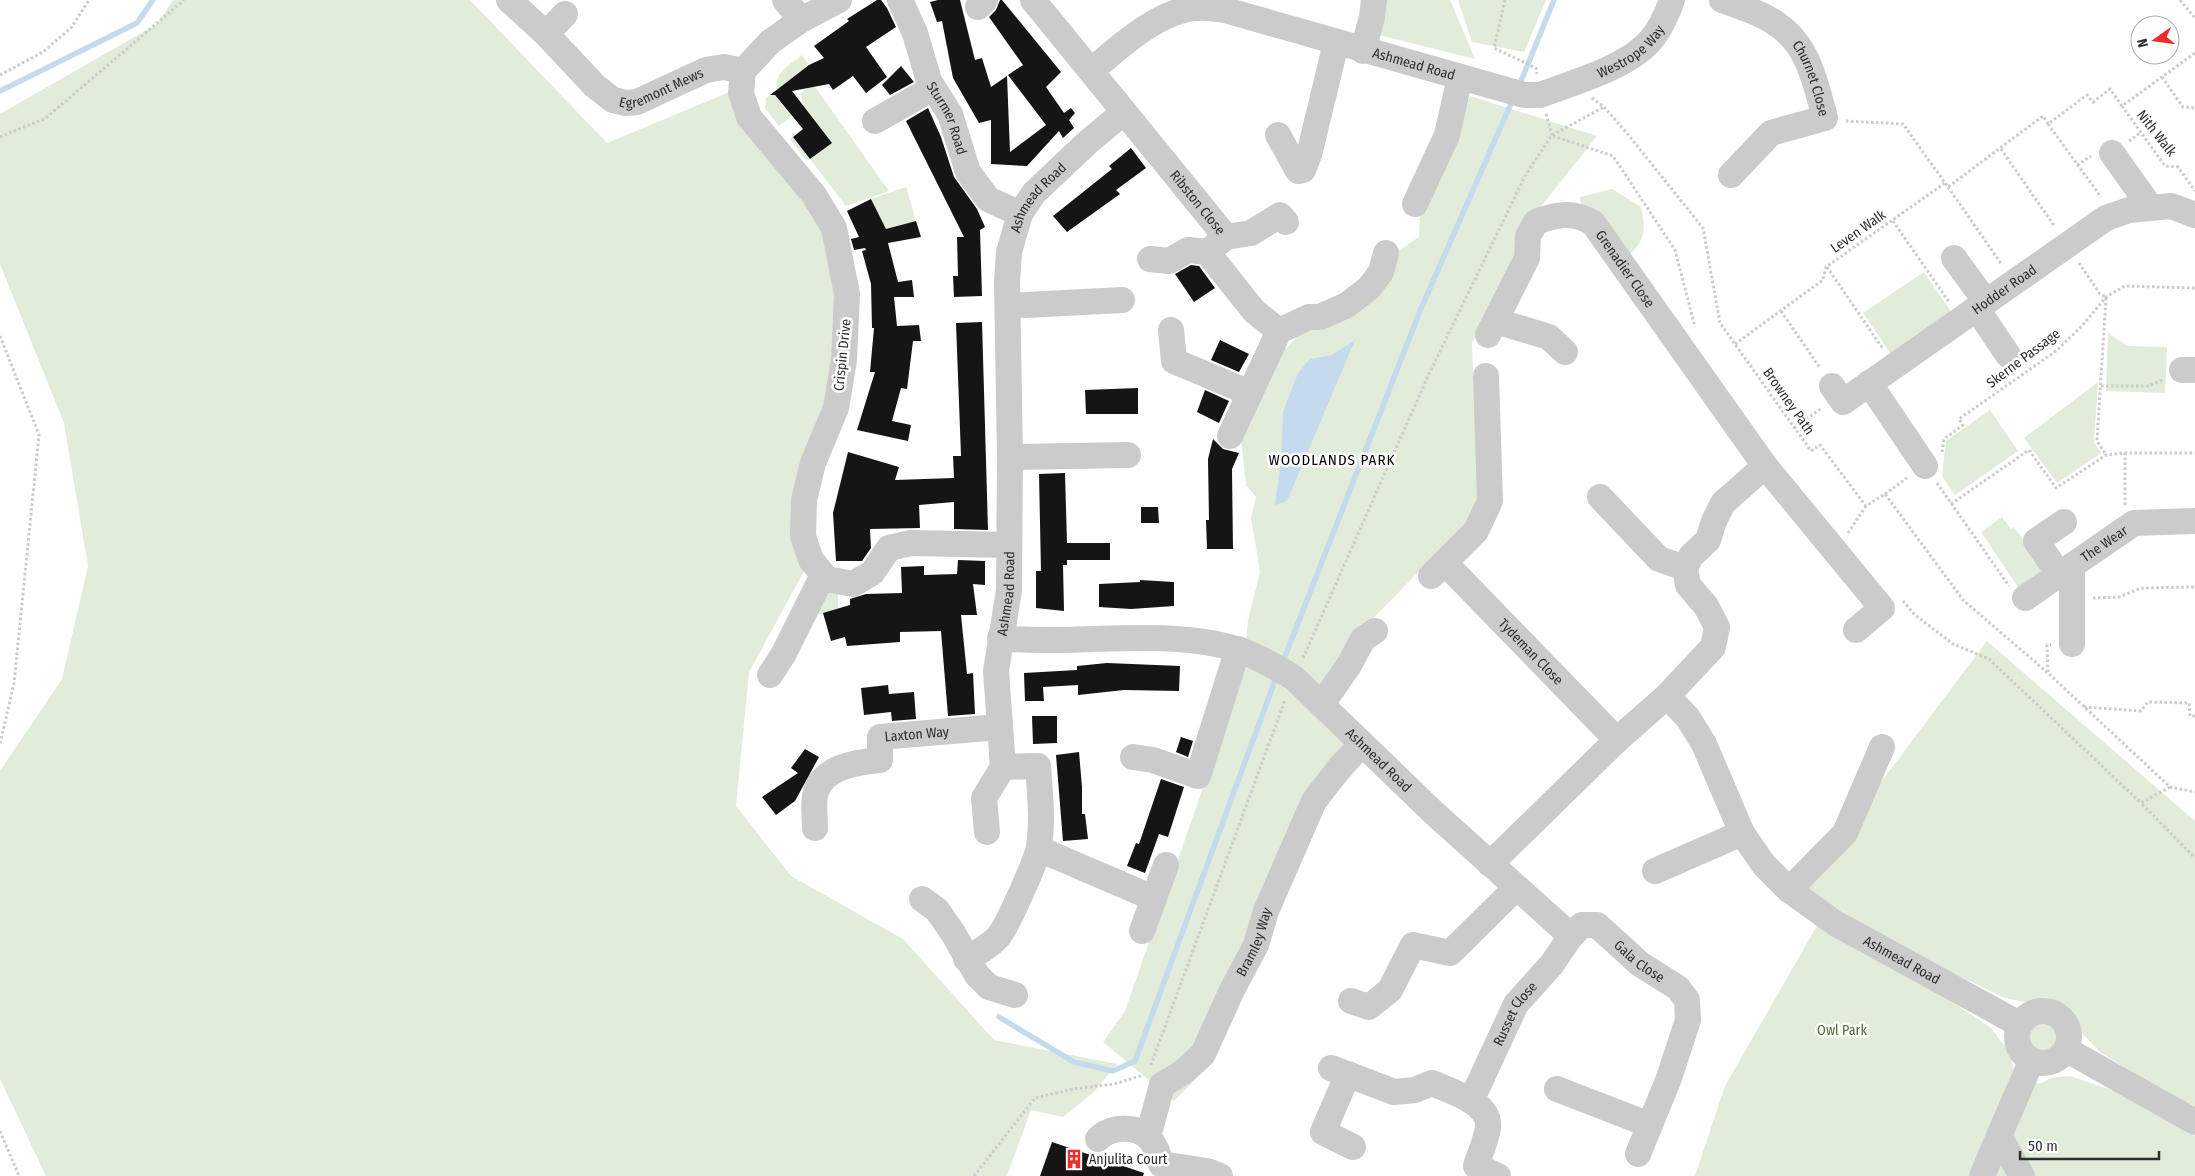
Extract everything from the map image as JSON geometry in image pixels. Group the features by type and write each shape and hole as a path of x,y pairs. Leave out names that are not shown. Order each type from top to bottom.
{"street":[{"path":"784,0 801,20"},
{"path":"743,71 770,42 801,20 839,0"},
{"name":"Sturmer Road","path":"900,0 915,33 928,81 950,114 968,172 988,199 1020,214"},
{"path":"1033,0 1123,113"},
{"path":"1363,51 1372,18 1374,0"},
{"name":"Westrope Way","path":"1572,83 1630,59 1651,40 1665,17 1672,0"},
{"name":"Churnet Close","path":"1722,0 1778,25 1799,45 1813,74 1826,118 1771,133 1731,175"},
{"name":"Ashmead Road","path":"1090,71 1137,33 1158,21 1196,4 1225,10 1363,51 1516,93 1540,95 1572,83"},
{"name":"Egremont Mews","path":"516,8 546,34 595,86 613,100 626,103 637,102 706,70 724,67 743,71"},
{"path":"546,34 565,14"},
{"path":"1278,135 1294,167 1298,171 1303,170 1309,155 1336,43"},
{"name":"Crispin Drive","path":"743,71 741,93 749,117 814,195 834,228 847,294 844,360 836,408 812,463 804,500 803,536 810,560 823,574"},
{"path":"1415,204 1447,136 1460,77"},
{"path":"875,121 933,88"},
{"name":"Ashmead Road","path":"1123,113 1088,142 1034,193 1020,214 1009,252 1009,590 1000,638 1027,641 1186,641 1238,649 1284,672 1322,704 1361,745 1490,864"},
{"name":"Ribston Close","path":"1123,113 1217,244 1254,310 1279,331"},
{"path":"2112,153 2151,208"},
{"name":"Hodder Road","path":"1836,391 1843,402 2106,218 2124,211 2171,206 2195,215"},
{"path":"1150,259 1169,261 1188,250 1217,244 1251,233 1280,215 1286,222"},
{"name":"Grenadier Close","path":"1565,352 1550,337 1492,328 1527,258 1528,236 1536,222 1554,216 1580,215 1593,223 1765,466 1882,608 1856,630"},
{"path":"1230,436 1279,331 1310,316 1320,317 1347,305 1369,288 1382,272 1386,253"},
{"path":"1954,258 1974,310 2008,355"},
{"path":"1008,306 1122,300"},
{"path":"1171,330 1174,361 1250,393"},
{"name":"Tydeman Close","path":"1486,376 1490,501 1476,531 1438,570 1617,740"},
{"path":"1869,383 1936,471"},
{"path":"1010,457 1128,454"},
{"path":"1571,936 1490,864 1617,740 1667,696 1713,647 1717,627 1706,606 1688,585 1685,568 1690,556 1708,540 1714,521 1724,503 1765,466"},
{"path":"1600,497 1659,559 1685,568"},
{"name":"The Wear","path":"2025,598 2134,523 2195,521"},
{"path":"2064,522 2036,541 2065,570 2072,599 2072,644"},
{"path":"770,675 783,655 823,574 827,579 854,584 872,573 888,548 911,543 1009,546"},
{"path":"1322,704 1349,665 1363,639 1375,631"},
{"path":"988,832 984,798 1003,767 996,671 1000,638"},
{"path":"1133,757 1153,760 1198,776 1238,649"},
{"name":"Ashmead Road","path":"1667,696 1688,718 1704,744 1742,833 1764,865 1789,890 1835,923 2019,1024"},
{"name":"Laxton Way","path":"815,828 815,795 826,776 850,763 880,760 880,737 999,727"},
{"name":"Bramley Way","path":"1148,1137 1162,1085 1182,1073 1203,1054 1232,990 1256,945 1266,911 1314,801 1340,766 1361,745"},
{"path":"1789,890 1845,832 1882,747"},
{"path":"966,959 997,939 1006,928 1039,849 1041,817 1038,766 1003,767"},
{"path":"1655,871 1742,833"},
{"path":"1039,849 1153,898"},
{"path":"1142,931 1166,865"},
{"path":"1351,1001 1369,1007 1390,990 1413,944 1450,953 1516,888"},
{"path":"922,899 937,910 953,933 966,959 977,975 989,987 1015,995"},
{"name":"Gala Close","path":"1571,936 1582,925 1597,925 1640,964 1678,988 1687,1000 1688,1020 1638,1154"},
{"name":"Russet Close","path":"1471,1101 1516,1004 1552,964 1571,936"},
{"path":"2033,1012 2054,1012 2069,1030 2067,1050 2052,1063 2031,1062 2016,1044 2019,1024 2033,1012"},
{"path":"2067,1050 2195,1122"},
{"path":"1982,1176 2031,1062"},
{"path":"1353,1147 1322,1132 1340,1071 1394,1092 1415,1090 1432,1083 1471,1101 1483,1111 1488,1126 1476,1166 1498,1176"},
{"path":"1557,1089 1650,1125"},
{"path":"1098,1139 1106,1131 1121,1128 1148,1137 1156,1147 1160,1164 1207,1171 1220,1176"},
{"path":"1999,1136 2022,1176"}],"path":[{"path":"0,75 43,52 72,28 89,0"},
{"path":"0,137 46,118 184,0"},
{"path":"1505,0 1494,48 1536,68"},
{"path":"2180,0 2195,18"},
{"path":"2048,124 2088,94 2093,102 2110,89 2122,106 2195,53"},
{"path":"2162,77 2183,107 2195,108"},
{"name":"Browney Path","path":"1572,83 1604,107 1703,228 1720,323 1811,451 1820,445 1866,506"},
{"name":"Nith Walk","path":"2122,106 2164,166 2178,168 2195,192"},
{"path":"974,1176 1035,1098 1114,1084 1148,1074 1284,672 1526,174 1552,135 1604,107"},
{"path":"1948,188 2042,116 2099,196 2112,201 2124,211"},
{"path":"1826,118 1903,124 2014,282"},
{"path":"1552,135 1613,156 1675,250 1695,327 1700,335"},
{"path":"2001,149 2100,294 2106,296 2097,441 2106,455"},
{"name":"Leven Walk","path":"1735,344 1823,280 1826,267 1945,183"},
{"path":"1893,221 1974,310"},
{"path":"1826,267 1894,366"},
{"name":"Skerne Passage","path":"1936,471 1944,439 1963,425 1959,419 2056,350 2082,326 2106,296 2125,286 2195,288"},
{"path":"1781,311 1836,391 1794,428"},
{"path":"0,336 39,436 14,683 0,744"},
{"path":"2101,386 2149,386 2188,370"},
{"path":"1952,504 2029,450 2056,488 2106,455 2126,453 2195,453"},
{"path":"2126,453 2125,511 2134,523"},
{"path":"1936,471 1952,504 2014,593 2025,598"},
{"path":"1848,533 1866,506 1885,494 1963,600 2048,673 2170,787 2195,792"},
{"path":"1842,526 1853,540"},
{"path":"2072,599 2119,597 2141,588 2195,588"},
{"path":"1902,600 1916,615 1953,644 1989,659 2141,803 2195,858"},
{"path":"2084,707 2141,710 2148,702 2189,703 2190,716 2195,716"},
{"path":"2141,803 2170,787"},
{"path":"0,1131 18,1176"}],"green space":[{"path":"173,0 470,0 607,143 732,91 829,229 841,359 802,480 808,564 749,672 736,806 791,876 903,939 994,1040 1117,1064 1093,1093 1063,1117 1031,1110 1007,1176 46,1176 0,1079 0,771 62,679 88,566 64,423 0,264 0,114 157,24"},
{"path":"1387,0 1450,0 1475,59 1379,35"},
{"path":"1458,0 1546,0 1524,52 1472,42"},
{"path":"802,55 809,65 777,90 776,84 780,74"},
{"path":"813,84 889,191 846,206 810,159 831,143 803,105 801,93"},
{"path":"773,93 792,116 779,126 765,108 766,98"},
{"path":"1470,96 1597,136 1531,219 1472,344 1475,422 1481,485 1473,525 1435,555 1358,634 1321,689 1379,745 1319,812 1211,1064 1174,1101 1103,1042 1125,1011 1243,673 1248,620 1260,572 1251,518 1256,497 1246,485 1241,439 1281,353 1300,334 1395,253 1419,237 1420,213"},
{"path":"793,137 810,159 807,161 790,139"},
{"path":"906,187 916,221 886,229 871,199"},
{"path":"1612,189 1641,207 1644,222 1643,234 1634,250 1628,256 1581,206 1580,197"},
{"path":"1924,272 1954,316 1893,357 1863,313"},
{"path":"2108,333 2128,346 2167,347 2165,393 2106,391"},
{"path":"2098,382 2094,442 2101,453 2057,483 2024,438"},
{"path":"1990,410 2018,451 1955,495 1942,476 1946,441"},
{"path":"2002,517 2011,529 2014,527 2044,570 2020,590 1981,532"},
{"path":"825,586 838,594 838,609 814,616"},
{"path":"1987,641 2195,821 2195,1111 2100,1052 2081,1032 2067,1009 2054,1003 2029,1003 2005,998 1908,952 1802,887"},
{"name":"Owl Park","path":"1818,924 1945,997 1991,1028 2009,1052 2015,1073 2039,1084 2054,1077 2070,1076 2117,1092 2195,1136 2195,1176 1695,1176 1725,1086"},
{"path":"2043,1020 2056,1026 2062,1039 2056,1052 2043,1058 2030,1052 2024,1039 2030,1026"}],"water":[{"path":"1355,340 1287,501 1275,505 1281,462 1283,412 1298,373 1310,359 1332,355"}],"building":[{"path":"877,0 881,0 887,8 896,27 866,47 887,77 866,93 853,76 833,90 829,84 792,91 832,143 810,159 793,137 803,129 775,95 770,95 809,65 824,58 814,46 849,21 847,19"},
{"path":"960,0 975,60 982,58 991,87 1007,76 1010,152 1046,125 1008,75 1023,65 989,17 996,10 1000,0 1002,0 1061,72 1046,87 1064,113 1071,108 1075,113 1069,120 1074,128 1063,138 1059,131 1027,166 991,164 991,120 979,123 953,78 942,21 937,22 930,2"},
{"path":"901,66 914,82 890,95 882,85"},
{"path":"928,108 941,137 954,177 977,209 985,227 980,230 982,296 954,297 953,276 958,276 957,237 964,237 906,121"},
{"path":"1131,148 1146,168 1116,190 1120,194 1067,232 1053,216 1112,169 1109,166"},
{"path":"871,199 886,229 916,221 921,237 888,243 898,282 912,280 914,297 894,297 897,326 919,325 921,341 913,341 907,389 901,388 892,421 911,425 908,441 857,430 875,372 870,372 874,328 872,328 871,284 862,251 866,250 865,248 854,250 851,239 859,237 847,211"},
{"path":"1191,265 1199,266 1215,288 1194,302 1175,274"},
{"path":"982,322 988,530 954,529 954,502 919,505 920,528 870,529 871,548 862,561 836,561 833,513 848,452 899,467 895,480 954,478 953,456 961,456 956,323"},
{"path":"1220,340 1249,354 1239,372 1211,360"},
{"path":"1138,388 1138,414 1086,414 1085,390"},
{"path":"1205,390 1229,401 1219,423 1197,412"},
{"path":"1213,439 1223,449 1239,453 1232,469 1233,549 1207,549 1206,520 1209,520 1208,459"},
{"path":"1065,473 1067,543 1110,543 1110,560 1067,560 1067,565 1063,565 1064,611 1036,608 1036,571 1041,571 1039,474"},
{"path":"1141,507 1158,507 1159,523 1141,523"},
{"path":"958,560 985,561 985,585 973,584 977,615 961,615 967,674 973,673 975,714 948,716 941,631 900,632 900,642 847,646 845,637 831,641 823,613 850,605 850,599 866,594 902,593 901,567 924,566 924,575 957,574"},
{"path":"1140,580 1174,582 1174,606 1131,609 1099,607 1099,584 1140,582"},
{"path":"1107,663 1180,666 1179,691 1124,690 1078,695 1078,685 1043,687 1044,701 1025,701 1024,673 1077,670 1077,666"},
{"path":"888,685 889,694 914,692 916,719 892,721 891,712 864,715 861,688"},
{"path":"1032,716 1057,716 1057,743 1033,744"},
{"path":"1181,737 1193,741 1188,757 1176,752"},
{"path":"805,749 819,757 795,801 776,815 762,797 798,773 791,768"},
{"path":"1079,752 1082,814 1085,814 1088,839 1063,841 1056,755"},
{"path":"1161,779 1184,787 1168,837 1159,834 1145,873 1127,866 1136,843 1139,844"},
{"name":"Anjulita Court","path":"1052,1142 1144,1173 1143,1176 1040,1176"}],"waterway":[{"path":"0,91 137,23 153,0"},
{"path":"1519,86 1554,0"},
{"path":"1282,664 1420,311 1513,99"},
{"path":"999,1017 1074,1062 1113,1071 1135,1061 1277,675"}],"place":[{"name":"Anjulita Court","path":"1074,1159"}],"district":[{"name":"WOODLANDS PARK","path":"1332,460"}]}
